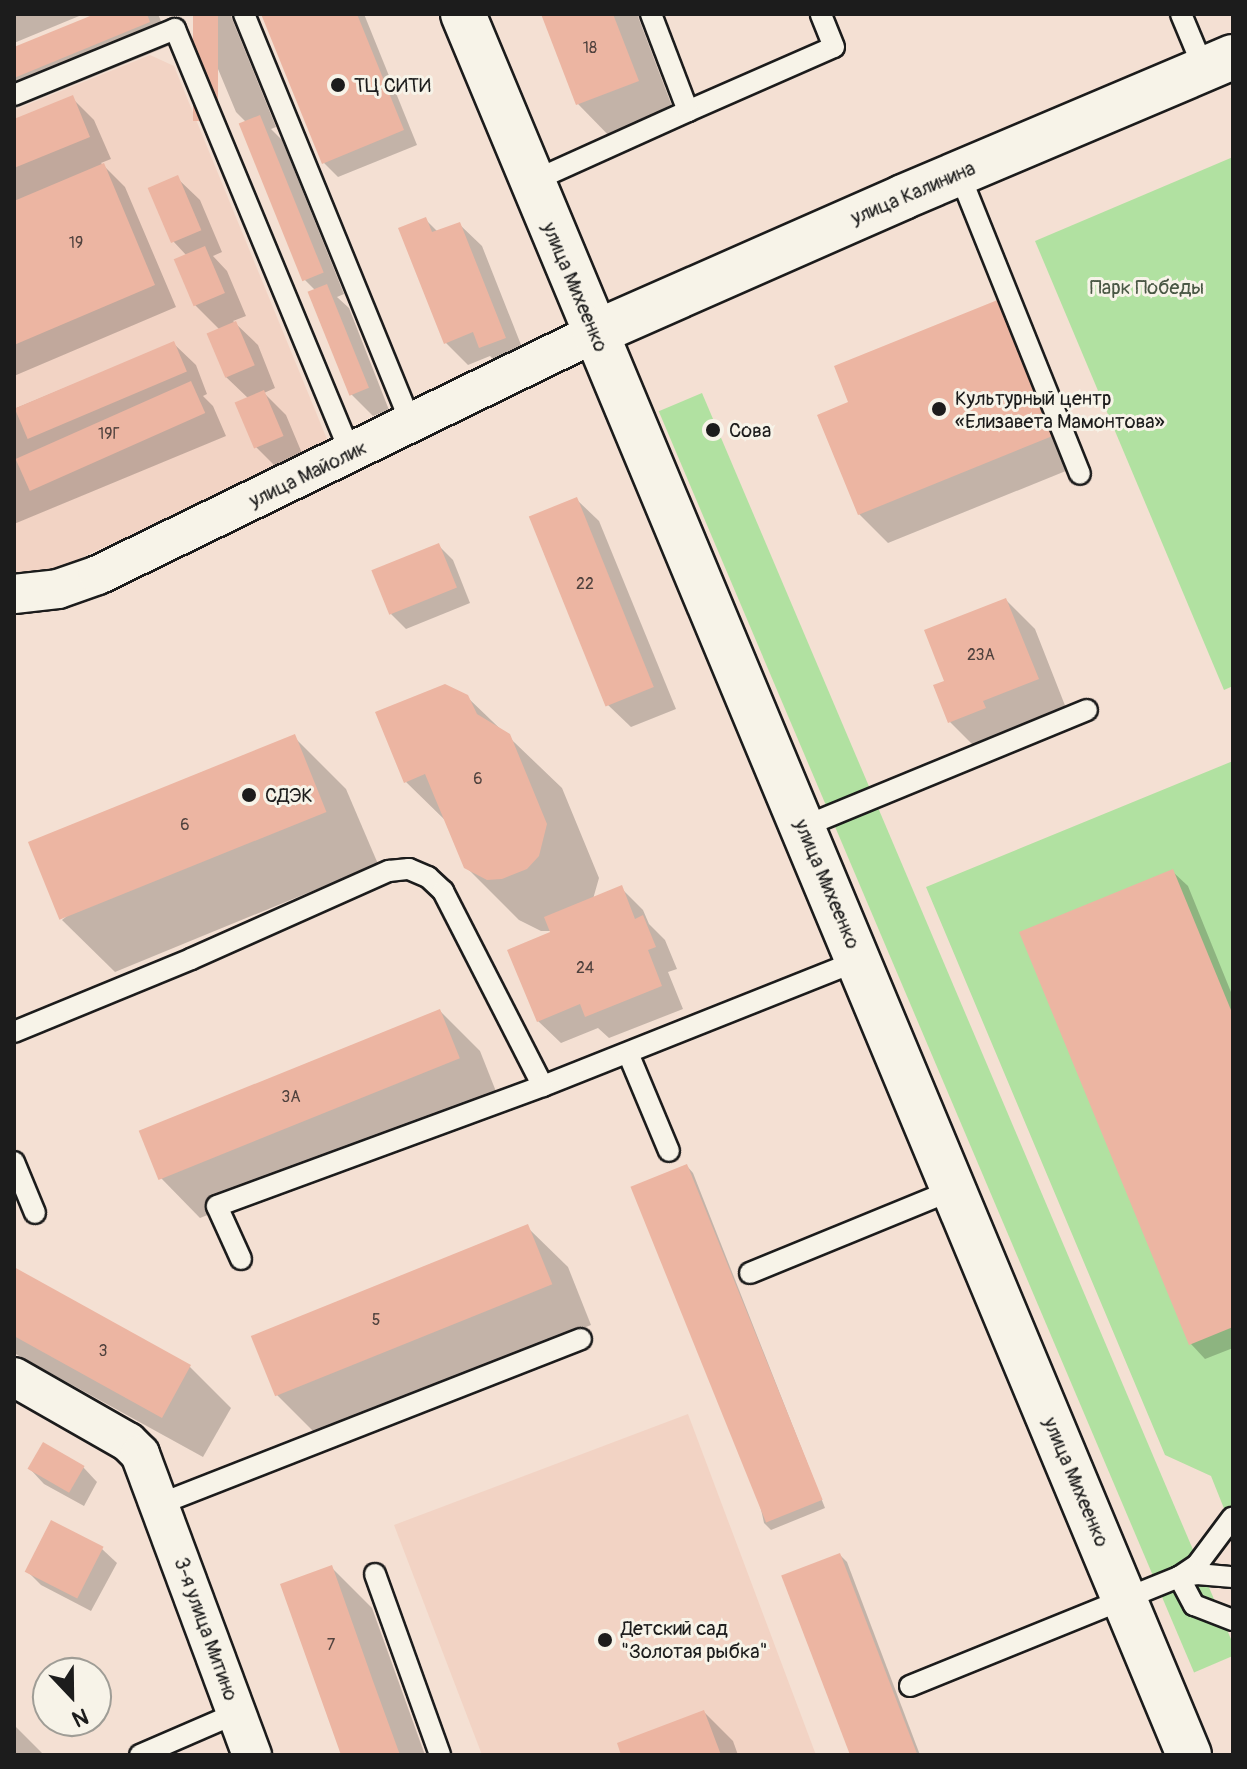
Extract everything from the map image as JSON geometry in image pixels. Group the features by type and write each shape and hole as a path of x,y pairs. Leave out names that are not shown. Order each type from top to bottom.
{"street":[{"name":"улица Михеенко","path":"463,14 1189,1755"},
{"name":"улица Калинина","path":"595,333 1219,63"},
{"name":"улица Майолик","path":"14,594 58,589 98,575 595,333"},
{"name":"3-я улица Митино","path":"14,1377 128,1442 140,1454 252,1755"}],"lane":[{"path":"244,14 411,423"},
{"path":"651,14 688,111"},
{"path":"531,182 834,47 821,14"},
{"path":"1181,14 1219,63"},
{"path":"14,95 175,29 351,453"},
{"path":"959,173 1080,474"},
{"path":"318,195 338,187"},
{"path":"391,374 411,366"},
{"path":"803,827 1087,710"},
{"path":"14,1032 191,959 389,871 409,869 428,877 443,891 543,1086"},
{"path":"241,1259 217,1206 543,1086 860,960"},
{"path":"628,1053 669,1151"},
{"path":"14,1162 35,1213"},
{"path":"750,1273 955,1189"},
{"path":"160,1504 581,1339"},
{"path":"910,1686 1179,1577 1197,1565 1232,1518"},
{"path":"375,1574 440,1755"},
{"path":"1179,1577 1197,1574 1233,1577"},
{"path":"1179,1577 1194,1605 1233,1620"},
{"path":"140,1755 237,1713"}],"shaded area":[{"path":"150,55 174,66 329,444 48,573 14,572 14,110"},
{"name":"Детский сад \"Золотая рыбка\"","path":"688,1414 816,1755 482,1755 394,1525"}],"green space":[{"name":"Парк Победы","path":"1233,157 1233,686 1224,690 1035,241"},
{"path":"702,393 1233,1644 1233,1656 1194,1672 659,411"},
{"path":"1233,761 1233,1531 1211,1476 1165,1455 926,887"}],"building":[{"path":"95,14 147,14 150,22 14,78 14,47"},
{"path":"193,14 218,14 218,121 193,121"},
{"name":"ТЦ СИТИ","path":"261,14 357,14 404,130 322,164"},
{"path":"541,14 613,14 639,81 576,105"},
{"path":"73,95 90,137 14,168 14,119"},
{"path":"260,115 324,273 302,281 239,124"},
{"path":"104,163 155,285 14,345 14,201"},
{"path":"178,175 201,230 171,243 148,188"},
{"path":"426,217 432,232 460,222 506,338 479,348 473,332 444,344 398,228"},
{"path":"205,246 225,293 194,306 174,259"},
{"path":"327,284 369,388 349,396 308,292"},
{"name":"Культурный центр «Елизавета Мамонтова»","path":"1000,299 1055,435 858,515 817,415 848,402 834,366"},
{"path":"236,321 255,365 225,378 207,334"},
{"path":"174,341 187,371 28,439 15,409"},
{"path":"191,381 205,413 30,491 16,459"},
{"path":"264,390 284,436 254,449 235,403"},
{"path":"577,497 654,687 606,707 529,516"},
{"path":"439,543 457,588 389,615 371,570"},
{"path":"1006,598 1039,679 983,701 986,708 948,723 933,685 944,681 924,630"},
{"path":"445,684 468,695 477,714 510,734 547,824 539,856 527,869 502,879 487,880 464,868 425,774 404,783 375,712"},
{"path":"295,734 326,812 59,920 28,842"},
{"path":"1173,869 1233,1015 1233,1327 1189,1345 1019,932"},
{"path":"622,885 635,919 643,915 656,947 648,950 662,986 585,1017 580,1004 537,1022 507,950 550,932 544,917"},
{"path":"440,1009 460,1058 159,1180 139,1131"},
{"path":"687,1164 823,1500 766,1522 630,1187"},
{"path":"528,1224 552,1284 275,1396 251,1336"},
{"path":"14,1267 191,1365 162,1418 14,1336"},
{"path":"43,1442 85,1466 69,1493 28,1469"},
{"path":"51,1520 104,1547 77,1598 25,1572"},
{"path":"840,1553 917,1755 850,1755 781,1576"},
{"path":"332,1565 400,1755 341,1755 280,1584"},
{"path":"704,1710 721,1755 621,1755 617,1743"}],"place":[{"name":"ТЦ СИТИ","path":"338,85"},
{"name":"Культурный центр «Елизавета Мамонтова»","path":"939,409"},
{"name":"Сова","path":"713,430"},
{"name":"СДЭК","path":"249,795"},
{"name":"Детский сад \"Золотая рыбка\"","path":"605,1640"}]}
